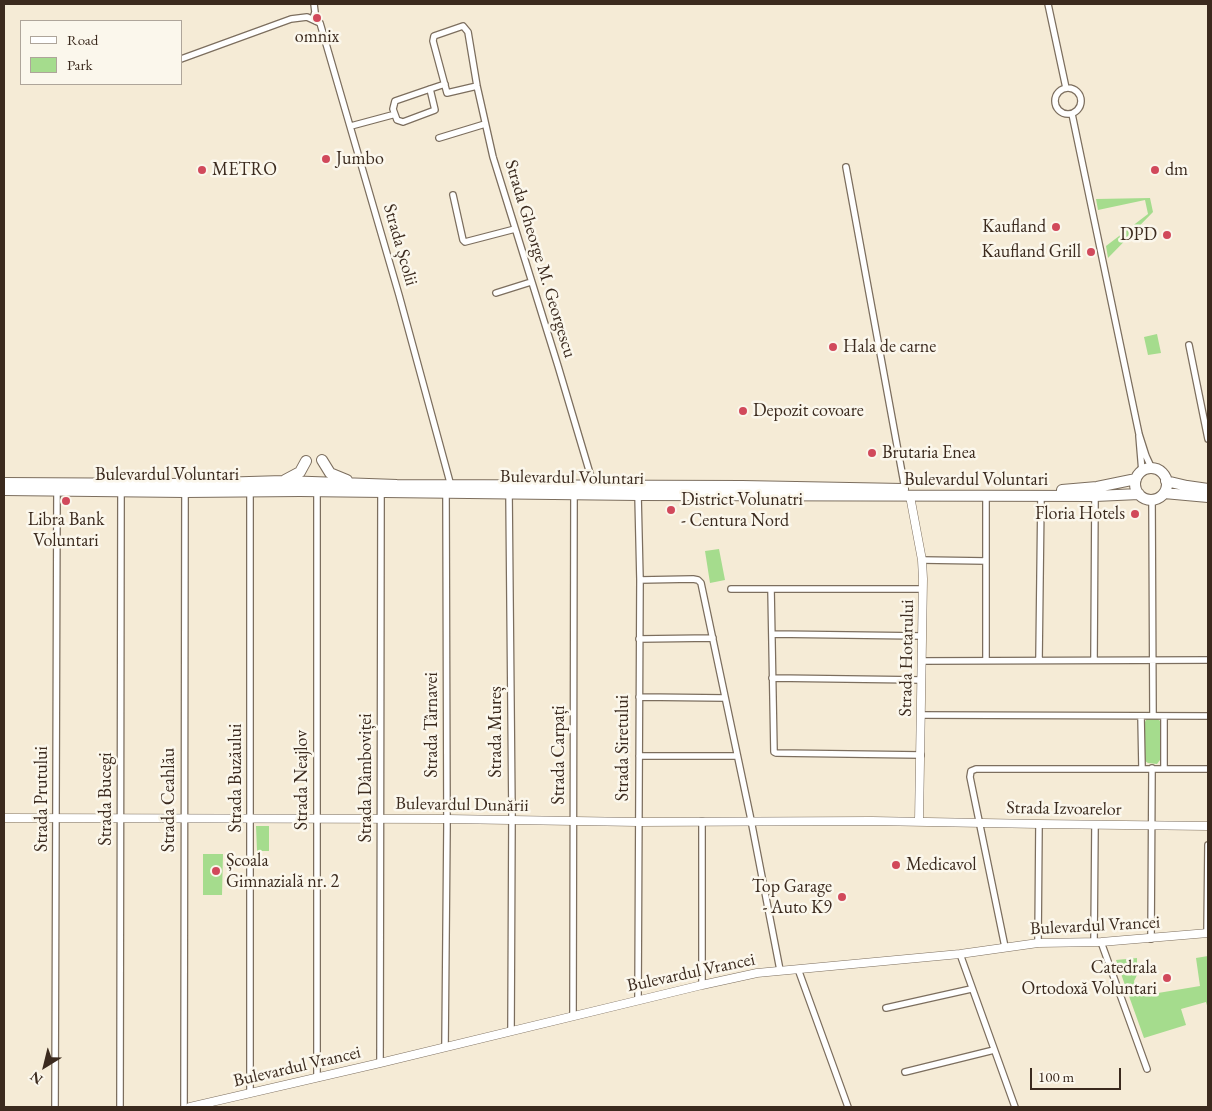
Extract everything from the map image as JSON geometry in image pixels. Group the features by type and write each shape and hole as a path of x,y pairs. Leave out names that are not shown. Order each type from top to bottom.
{"highway":[{"path":"322,460 330,473 355,483"},
{"path":"283,481 300,472 306,461"},
{"name":"Bulevardul Voluntari","path":"4,490 250,492 355,483 510,493 638,495 1070,490 1097,487 1139,475 1152,469"},
{"path":"1152,469 1161,472 1166,481 1164,493"},
{"path":"1139,475 1136,487 1139,494"},
{"name":"Bulevardul Voluntari","path":"4,483 183,484 283,481 316,487 381,493 594,486 742,486 986,496 1139,494 1152,500"},
{"path":"1166,481 1208,489"},
{"path":"1152,500 1164,493 1208,497"}],"street":[{"path":"182,59 291,19 313,18 315,12 314,4"},
{"path":"1048,4 1066,88"},
{"name":"Strada Școlii","path":"313,18 320,23 324,33 399,295 448,490"},
{"name":"Strada Gheorge M. Georgescu","path":"445,84 433,37 463,26 467,29 470,38 477,86 493,157 594,486"},
{"path":"430,89 435,110 433,112 403,122 398,120 392,109 395,101 430,89 445,84 448,94 477,86"},
{"path":"1066,88 1074,89 1082,98 1079,110 1072,114 1063,114 1055,104 1057,94 1066,88"},
{"path":"1072,114 1139,434 1152,469"},
{"path":"350,126 392,115"},
{"path":"439,138 485,124"},
{"path":"846,167 908,492"},
{"path":"453,196 465,242 515,229"},
{"path":"496,293 532,282"},
{"path":"1189,345 1208,439"},
{"path":"1139,434 1139,475"},
{"name":"Strada Neajlov","path":"316,487 317,1078"},
{"name":"Strada Prutului","path":"55,1107 57,490"},
{"name":"Strada Târnavei","path":"445,1047 448,490"},
{"name":"Strada Bucegi","path":"120,1107 121,491"},
{"name":"Strada Ceahlău","path":"184,1107 185,492"},
{"name":"Strada Buzăului","path":"250,492 250,1094"},
{"name":"Strada Hotarului","path":"908,492 922,560 923,589 919,821"},
{"name":"Strada Dâmboviței","path":"380,1063 382,819 381,493"},
{"name":"Strada Mureș","path":"510,493 511,1031"},
{"name":"Strada Carpați","path":"573,1016 574,494"},
{"name":"Strada Siretului","path":"638,495 640,580 638,1000"},
{"path":"986,496 986,660"},
{"path":"1039,659 1040,496"},
{"path":"1094,659 1095,496"},
{"path":"1152,500 1153,716"},
{"path":"922,560 986,561"},
{"path":"640,580 698,580 701,583 780,970"},
{"path":"732,589 923,589"},
{"path":"770,589 774,752 921,755"},
{"path":"772,634 922,636"},
{"path":"639,639 713,638"},
{"path":"922,661 1039,659 1208,660"},
{"path":"772,678 921,680"},
{"path":"639,697 725,698"},
{"path":"921,715 1208,716"},
{"path":"1141,716 1142,768"},
{"path":"1164,716 1164,768"},
{"path":"639,756 737,756"},
{"path":"1152,768 1152,939"},
{"path":"1005,947 970,777 971,771 976,769 1208,769"},
{"name":"Bulevardul Dunării","path":"4,818 447,819 638,822 919,821"},
{"path":"702,821 702,984"},
{"name":"Strada Izvoarelor","path":"919,821 1208,826"},
{"path":"1038,943 1039,824"},
{"path":"1095,825 1097,942 1148,1069"},
{"path":"1207,933 1208,846"},
{"name":"Bulevardul Vrancei","path":"190,1107 380,1063 702,984 757,973 960,954 1038,943 1152,939 1207,933"},
{"path":"960,954 1015,1107"},
{"path":"798,969 848,1107"},
{"path":"886,1008 971,989"},
{"path":"905,1072 994,1050"}],"green space":[{"path":"1150,198 1153,212 1108,258 1106,246 1148,214 1145,200 1098,210 1096,199"},
{"path":"1157,334 1161,353 1148,355 1144,337"},
{"path":"719,549 725,580 710,583 705,551"},
{"path":"1147,718 1157,718 1160,721 1160,760 1157,764 1145,761 1145,722"},
{"path":"256,826 269,826 269,851 257,851"},
{"path":"203,854 223,854 222,895 203,895"},
{"path":"1208,956 1208,1009 1206,1002 1181,1009 1186,1025 1144,1038 1116,960 1137,958 1137,967 1135,967 1137,975 1134,981 1140,996 1200,986 1196,958"}],"place":[{"name":"omnix","path":"317,18"},
{"name":"Jumbo","path":"326,159"},
{"name":"METRO","path":"202,170"},
{"name":"dm","path":"1155,170"},
{"name":"Kaufland","path":"1056,227"},
{"name":"DPD","path":"1167,235"},
{"name":"Kaufland Grill","path":"1091,252"},
{"name":"Hala de carne","path":"833,347"},
{"name":"Depozit covoare","path":"743,411"},
{"name":"Brutaria Enea","path":"872,453"},
{"name":"Libra Bank Voluntari","path":"66,501"},
{"name":"District Volunatri - Centura Nord","path":"671,510"},
{"name":"Floria Hotels","path":"1135,514"},
{"name":"Medicavol","path":"896,865"},
{"name":"Școala Gimnazială nr. 2","path":"216,871"},
{"name":"Top Garage - Auto K9","path":"842,897"},
{"name":"Catedrala Ortodoxă Voluntari","path":"1167,978"}]}
